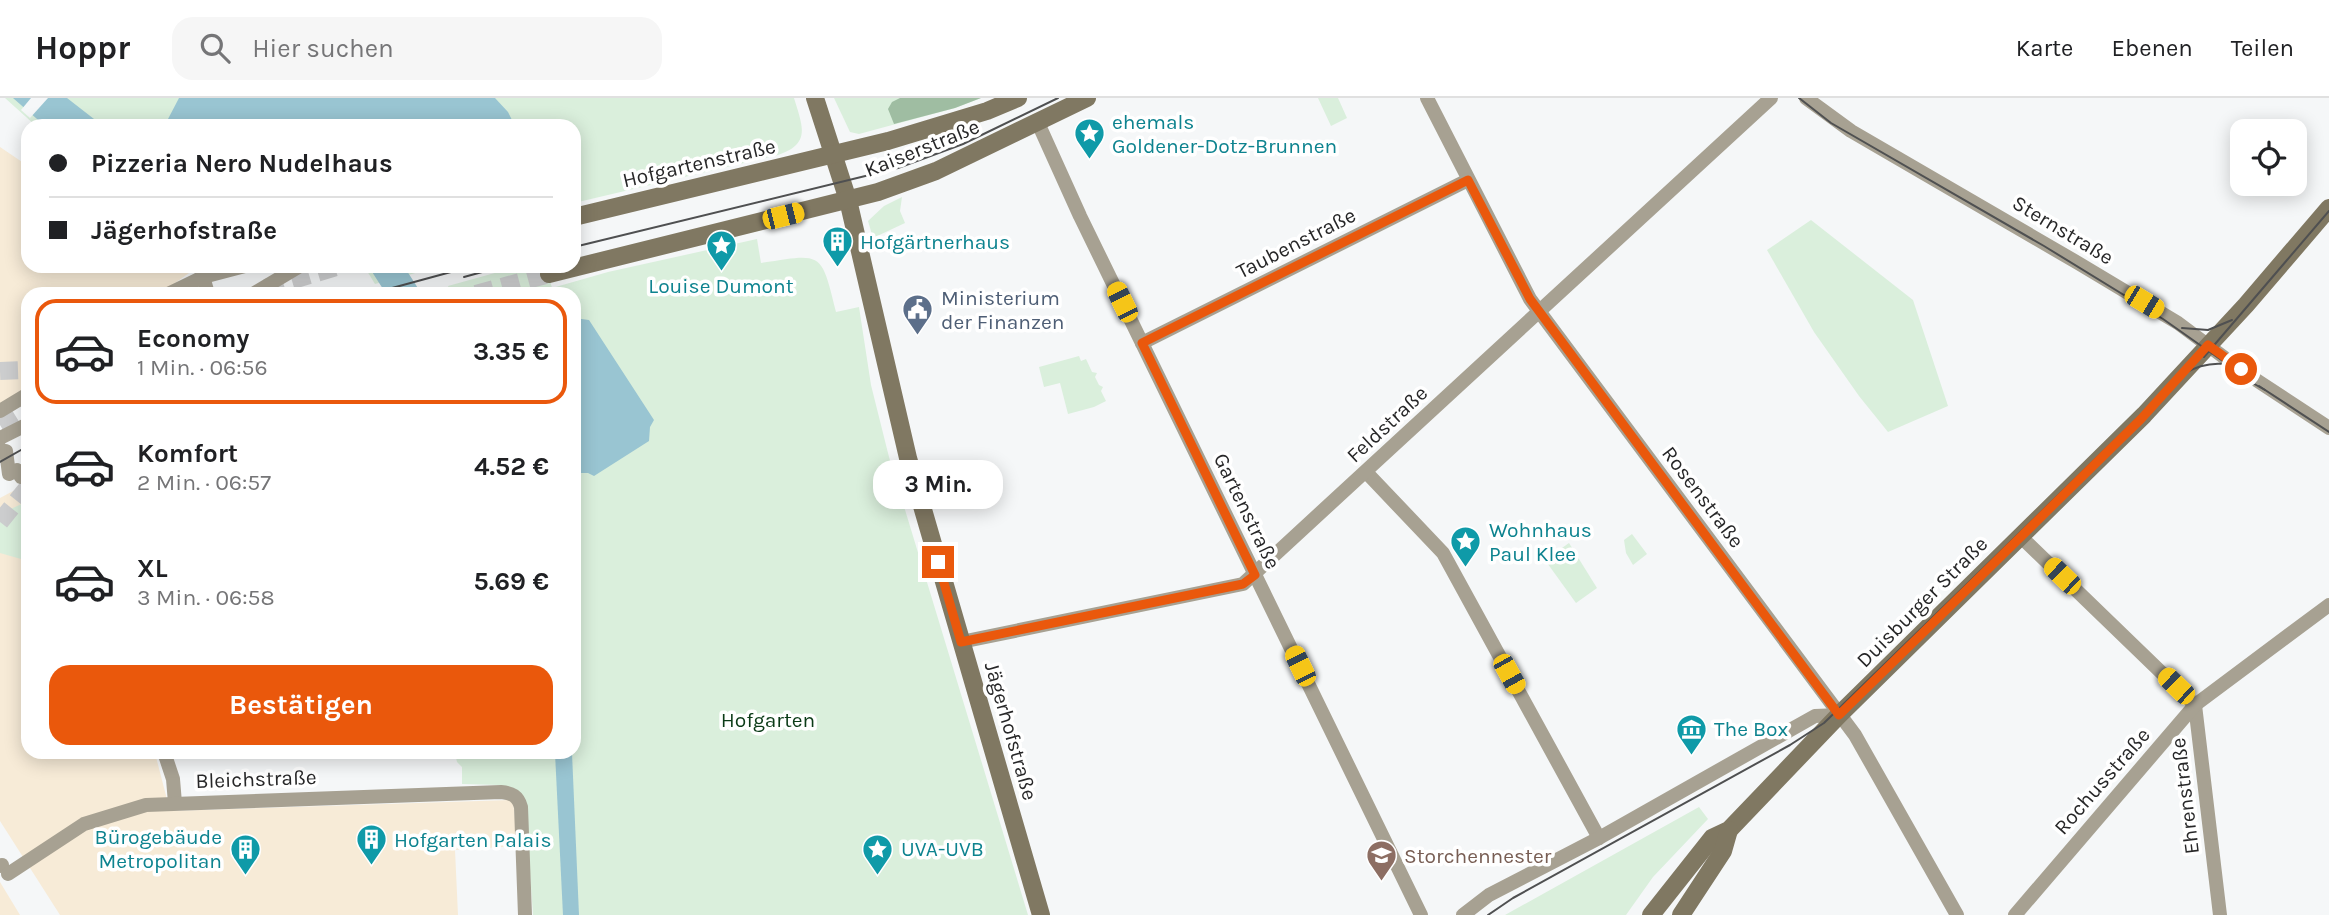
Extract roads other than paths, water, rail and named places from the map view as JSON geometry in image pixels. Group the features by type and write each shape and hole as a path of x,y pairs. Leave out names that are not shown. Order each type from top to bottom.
{"main road":[{"name":"Jägerhofstraße","path":"815,98 848,200 908,458 1041,915"},
{"name":"Kaiserstraße","path":"834,153 899,138 987,111 1018,98"},
{"name":"Kaiserstraße","path":"848,200 936,171 1087,98"},
{"name":"Hofgartenstraße","path":"581,215 834,153"},
{"path":"581,266 848,200"},
{"name":"Duisburger Straße","path":"1729,830 1839,715 2141,419 2246,305 2329,208"},
{"path":"549,274 553,273"},
{"path":"1651,915 1712,838 1729,830"},
{"path":"1681,915 1723,851 1729,830"}],"street":[{"name":"Rosenstraße","path":"1427,98 1530,299 1855,735 1957,915"},
{"name":"Feldstraße","path":"961,642 1243,584 1771,98"},
{"name":"Sternstraße","path":"1806,98 1851,131 2178,323 2329,428"},
{"name":"Gartenstraße","path":"1038,123 1165,392 1421,915"},
{"name":"Taubenstraße","path":"1142,343 1468,180"},
{"path":"178,287 200,273"},
{"path":"265,287 288,273"},
{"path":"0,411 21,398"},
{"path":"0,438 21,428"},
{"path":"0,448 3,453 6,451 9,474 17,470 21,477"},
{"path":"1366,472 1443,553 1599,838"},
{"path":"2020,536 2195,705"},
{"name":"Rochusstraße","path":"2015,915 2195,705 2329,605"},
{"name":"Ehrenstraße","path":"2195,705 2220,915"},
{"path":"1463,915 1489,895 1599,838 1815,716 1839,715"},
{"path":"166,759 173,779 175,803"},
{"name":"Bleichstraße","path":"3,868 83,824 132,808 175,803 501,792 510,793 520,801 526,915"}],"water":[{"path":"13,98 67,98 94,119 37,119"},
{"path":"179,98 495,98 512,119 168,119"},
{"path":"382,273 400,273 403,278 388,283"},
{"path":"581,319 589,320 654,420 650,427 649,441 594,476 581,473"},
{"path":"555,759 572,759 579,915 563,915"}],"waterway":[{"path":"390,273 400,287"}],"tunnel":[{"path":"269,287 316,273"},
{"path":"502,287 549,274"},
{"path":"0,371 21,370"},
{"path":"0,425 21,412"},
{"path":"0,522 21,496"}],"tram line":[{"path":"581,245 898,168 963,144 1058,98"},
{"path":"1799,98 1831,123 2044,246 2163,319 2227,364"},
{"path":"2204,357 2329,211"},
{"path":"396,287 447,273"},
{"path":"464,277 479,273"},
{"path":"2182,328 2208,330 2232,320"},
{"path":"1488,915 1513,898 1790,745 1824,723 2183,374 2202,366 2220,364 2239,367 2258,376"},
{"path":"2242,377 2265,390"},
{"path":"2259,386 2329,432"},
{"path":"0,462 21,450"}],"place":[{"name":"ehemals Goldener-Dotz-Brunnen","path":"1089,161"},
{"name":"Hofgärtnerhaus","path":"837,269"},
{"name":"Louise Dumont","path":"721,273"},
{"name":"Ministerium der Finanzen","path":"918,337"},
{"name":"Wohnhaus Paul Klee","path":"1466,569"},
{"name":"The Box","path":"1691,756"},
{"name":"Hofgarten Palais","path":"371,867"},
{"name":"Bürogebäude Metropolitan","path":"245,876"},
{"name":"UVA-UVB","path":"878,876"},
{"name":"Storchennester","path":"1381,883"}],"park label":[{"name":"Hofgarten","path":"768,720"}]}
